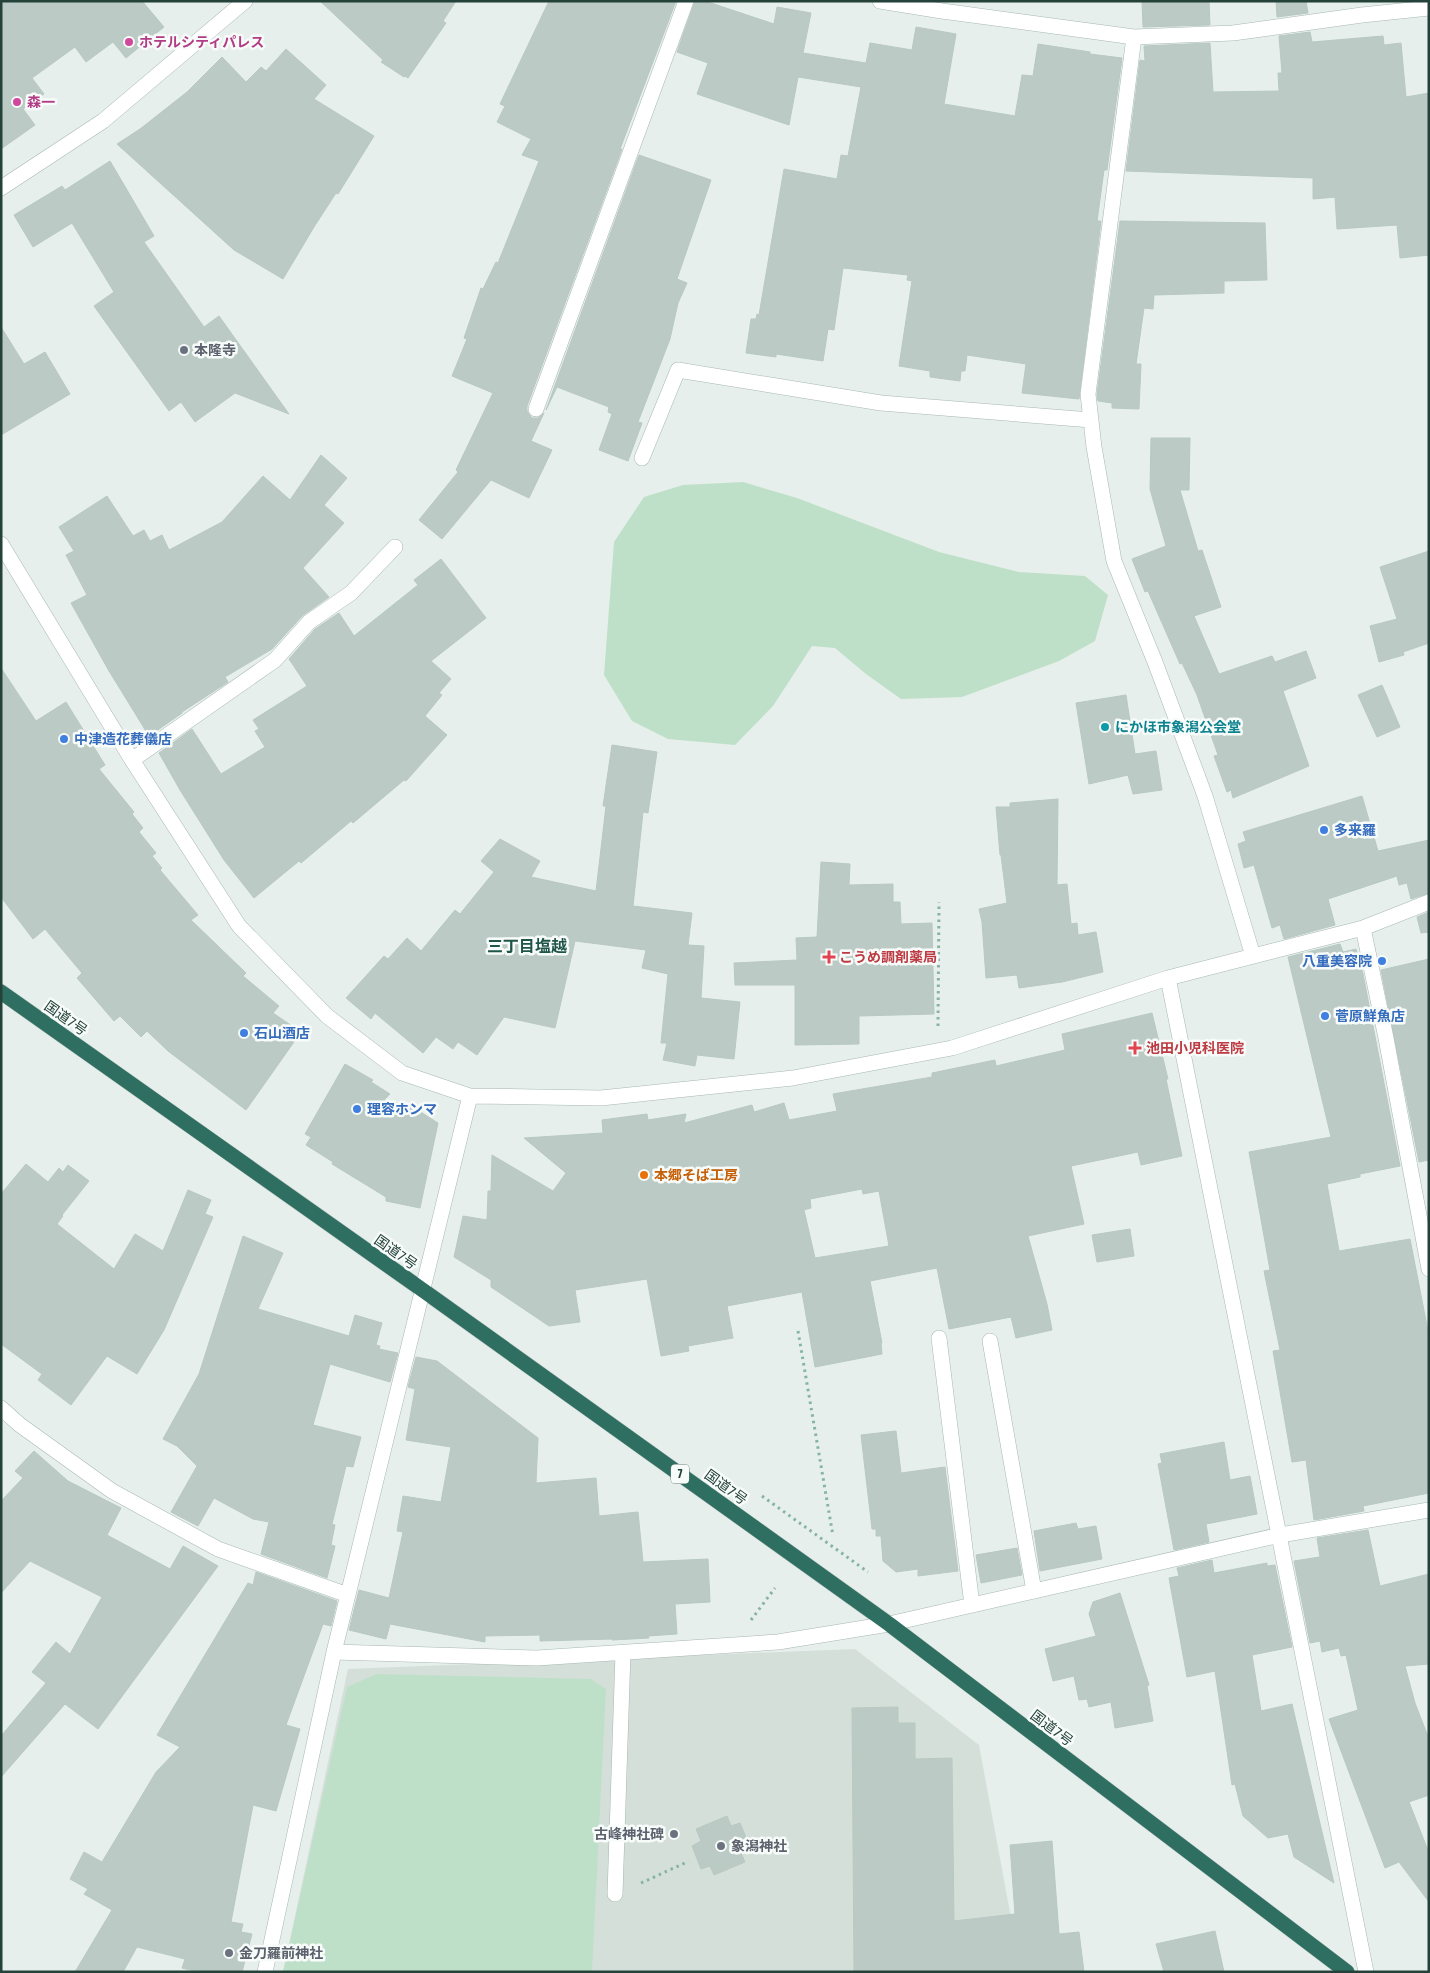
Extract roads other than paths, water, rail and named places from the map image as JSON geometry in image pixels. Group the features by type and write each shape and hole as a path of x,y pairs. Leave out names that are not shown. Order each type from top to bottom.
{"highway":[{"name":"国道7号","path":"1,992 424,1291 889,1624 1347,1972"}],"street":[{"path":"1,188 102,121 245,1"},
{"path":"536,409 686,1"},
{"path":"881,1 1134,37 1233,33 1362,14 1429,8"},
{"path":"1134,37 1088,394 1091,420 1114,561 1155,662 1205,796 1253,956"},
{"path":"642,458 678,370 881,403 1091,420"},
{"path":"1,544 132,760 239,926 327,1016 402,1074 470,1096 601,1098 793,1078 952,1048 1168,978 1363,928 1429,902"},
{"path":"132,760 275,660 309,622 351,593 395,546"},
{"path":"1363,928 1386,1038 1429,1269"},
{"path":"1168,978 1366,1972"},
{"path":"265,1972 334,1652 407,1349 424,1291 470,1096"},
{"path":"939,1338 972,1605"},
{"path":"990,1341 1034,1591"},
{"path":"1,1408 20,1425 112,1490 218,1549 348,1595"},
{"path":"334,1652 536,1658 778,1642 889,1624 1280,1535 1429,1510"},
{"path":"615,1894 623,1652"}],"place":[{"name":"ホテルシティパレス","path":"129,42"},
{"name":"森一","path":"17,102"},
{"name":"本隆寺","path":"184,350"},
{"name":"にかほ市象潟公会堂","path":"1105,727"},
{"name":"中津造花葬儀店","path":"64,739"},
{"name":"多来羅","path":"1324,830"},
{"name":"こうめ調剤薬局","path":"829,957"},
{"name":"八重美容院","path":"1382,961"},
{"name":"菅原鮮魚店","path":"1325,1016"},
{"name":"石山酒店","path":"244,1033"},
{"name":"池田小児科医院","path":"1135,1048"},
{"name":"理容ホンマ","path":"357,1109"},
{"name":"本郷そば工房","path":"644,1175"},
{"name":"古峰神社碑","path":"674,1834"},
{"name":"象潟神社","path":"721,1846"},
{"name":"金刀羅前神社","path":"229,1953"}],"district":[{"name":"三丁目塩越","path":"527,946"}]}
